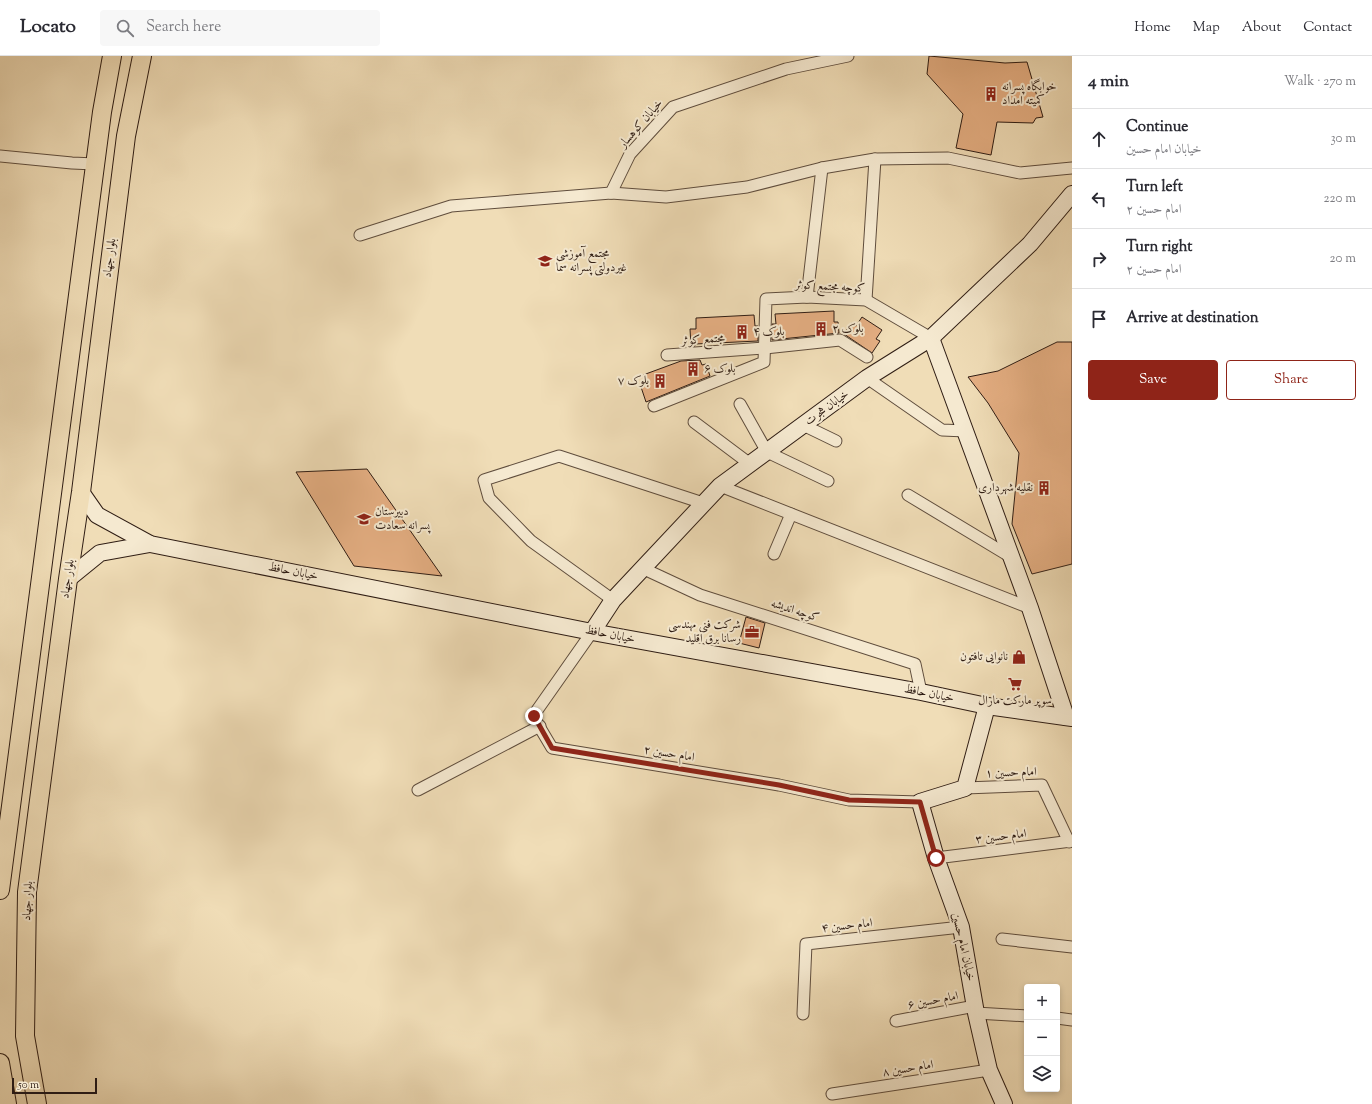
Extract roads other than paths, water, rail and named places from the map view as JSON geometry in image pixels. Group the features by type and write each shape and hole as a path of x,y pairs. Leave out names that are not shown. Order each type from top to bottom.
{"main road":[{"path":"0,890 1,872 95,164 112,56"},
{"name":"بلوار جهاد","path":"37,1104 25,1036 27,892 68,579 81,492 126,136 142,56"},
{"path":"0,1063 7,1104"}],"street":[{"name":"خیابان کوهسار","path":"611,193 630,154 673,106 786,69 848,56"},
{"path":"0,156 95,164"},
{"path":"360,234 451,206 611,193 666,197 747,187 822,168 875,159 948,158 1020,173 1072,168"},
{"path":"866,300 875,159"},
{"path":"807,297 822,168"},
{"name":"خیابان هجرت","path":"592,632 613,600 720,486 867,378 931,338 1030,244 1072,194"},
{"name":"کوچه مجتمع کوثر","path":"765,348 766,299 807,297 866,300 931,338"},
{"path":"931,338 1069,717"},
{"name":"مجتمع کوثر","path":"667,355 765,348 840,340 867,357"},
{"path":"654,406 764,362 765,348"},
{"path":"867,378 942,430 966,431"},
{"path":"740,404 767,452 828,481"},
{"path":"694,422 750,464"},
{"path":"803,425 836,441"},
{"path":"613,600 531,541 489,498 484,480 559,456 704,503"},
{"path":"720,486 1030,608"},
{"path":"81,492 97,515 150,544"},
{"path":"908,495 1012,557"},
{"path":"774,554 791,514"},
{"path":"68,579 100,553 150,544"},
{"name":"خیابان حافظ","path":"150,544 592,632 921,692 987,706 1069,717"},
{"name":"کوچه اندیشه","path":"642,568 700,595 915,664 921,692"},
{"name":"امام حسین ۲","path":"592,632 534,716 552,748 779,785 849,800 920,802"},
{"path":"920,802 965,788 987,706"},
{"path":"418,790 540,726"},
{"name":"امام حسین ۱","path":"965,788 1042,785 1071,842"},
{"name":"خیابان امام حسین","path":"920,802 936,858 961,927 989,1070 1004,1104"},
{"name":"امام حسین ۳","path":"936,858 1071,842"},
{"name":"امام حسین ۴","path":"803,1014 806,944 961,927"},
{"path":"1002,939 1072,947"},
{"name":"امام حسین ۶","path":"896,1021 976,1009 1024,1016"},
{"path":"1060,1018 1072,1020"},
{"name":"امام حسین ۸","path":"832,1094 989,1070"}],"place":[{"name":"خوابگاه پسرانه کمیته امداد","path":"991,94"},
{"name":"مجتمع آموزشی غیردولتی پسرانه سما","path":"545,261"},
{"name":"بلوک ۲","path":"821,329"},
{"name":"بلوک ۴","path":"742,332"},
{"name":"بلوک ۶","path":"693,369"},
{"name":"بلوک ۷","path":"660,381"},
{"name":"نقلیه شهرداری","path":"1044,488"},
{"name":"دبیرستان پسرانه سعادت","path":"364,519"},
{"name":"شرکت فنی مهندسی رسانا برق اقلید","path":"752,632"},
{"name":"نانوایی تافتون","path":"1019,657"},
{"name":"سوپر مارکت مارال","path":"1015,684"}]}
